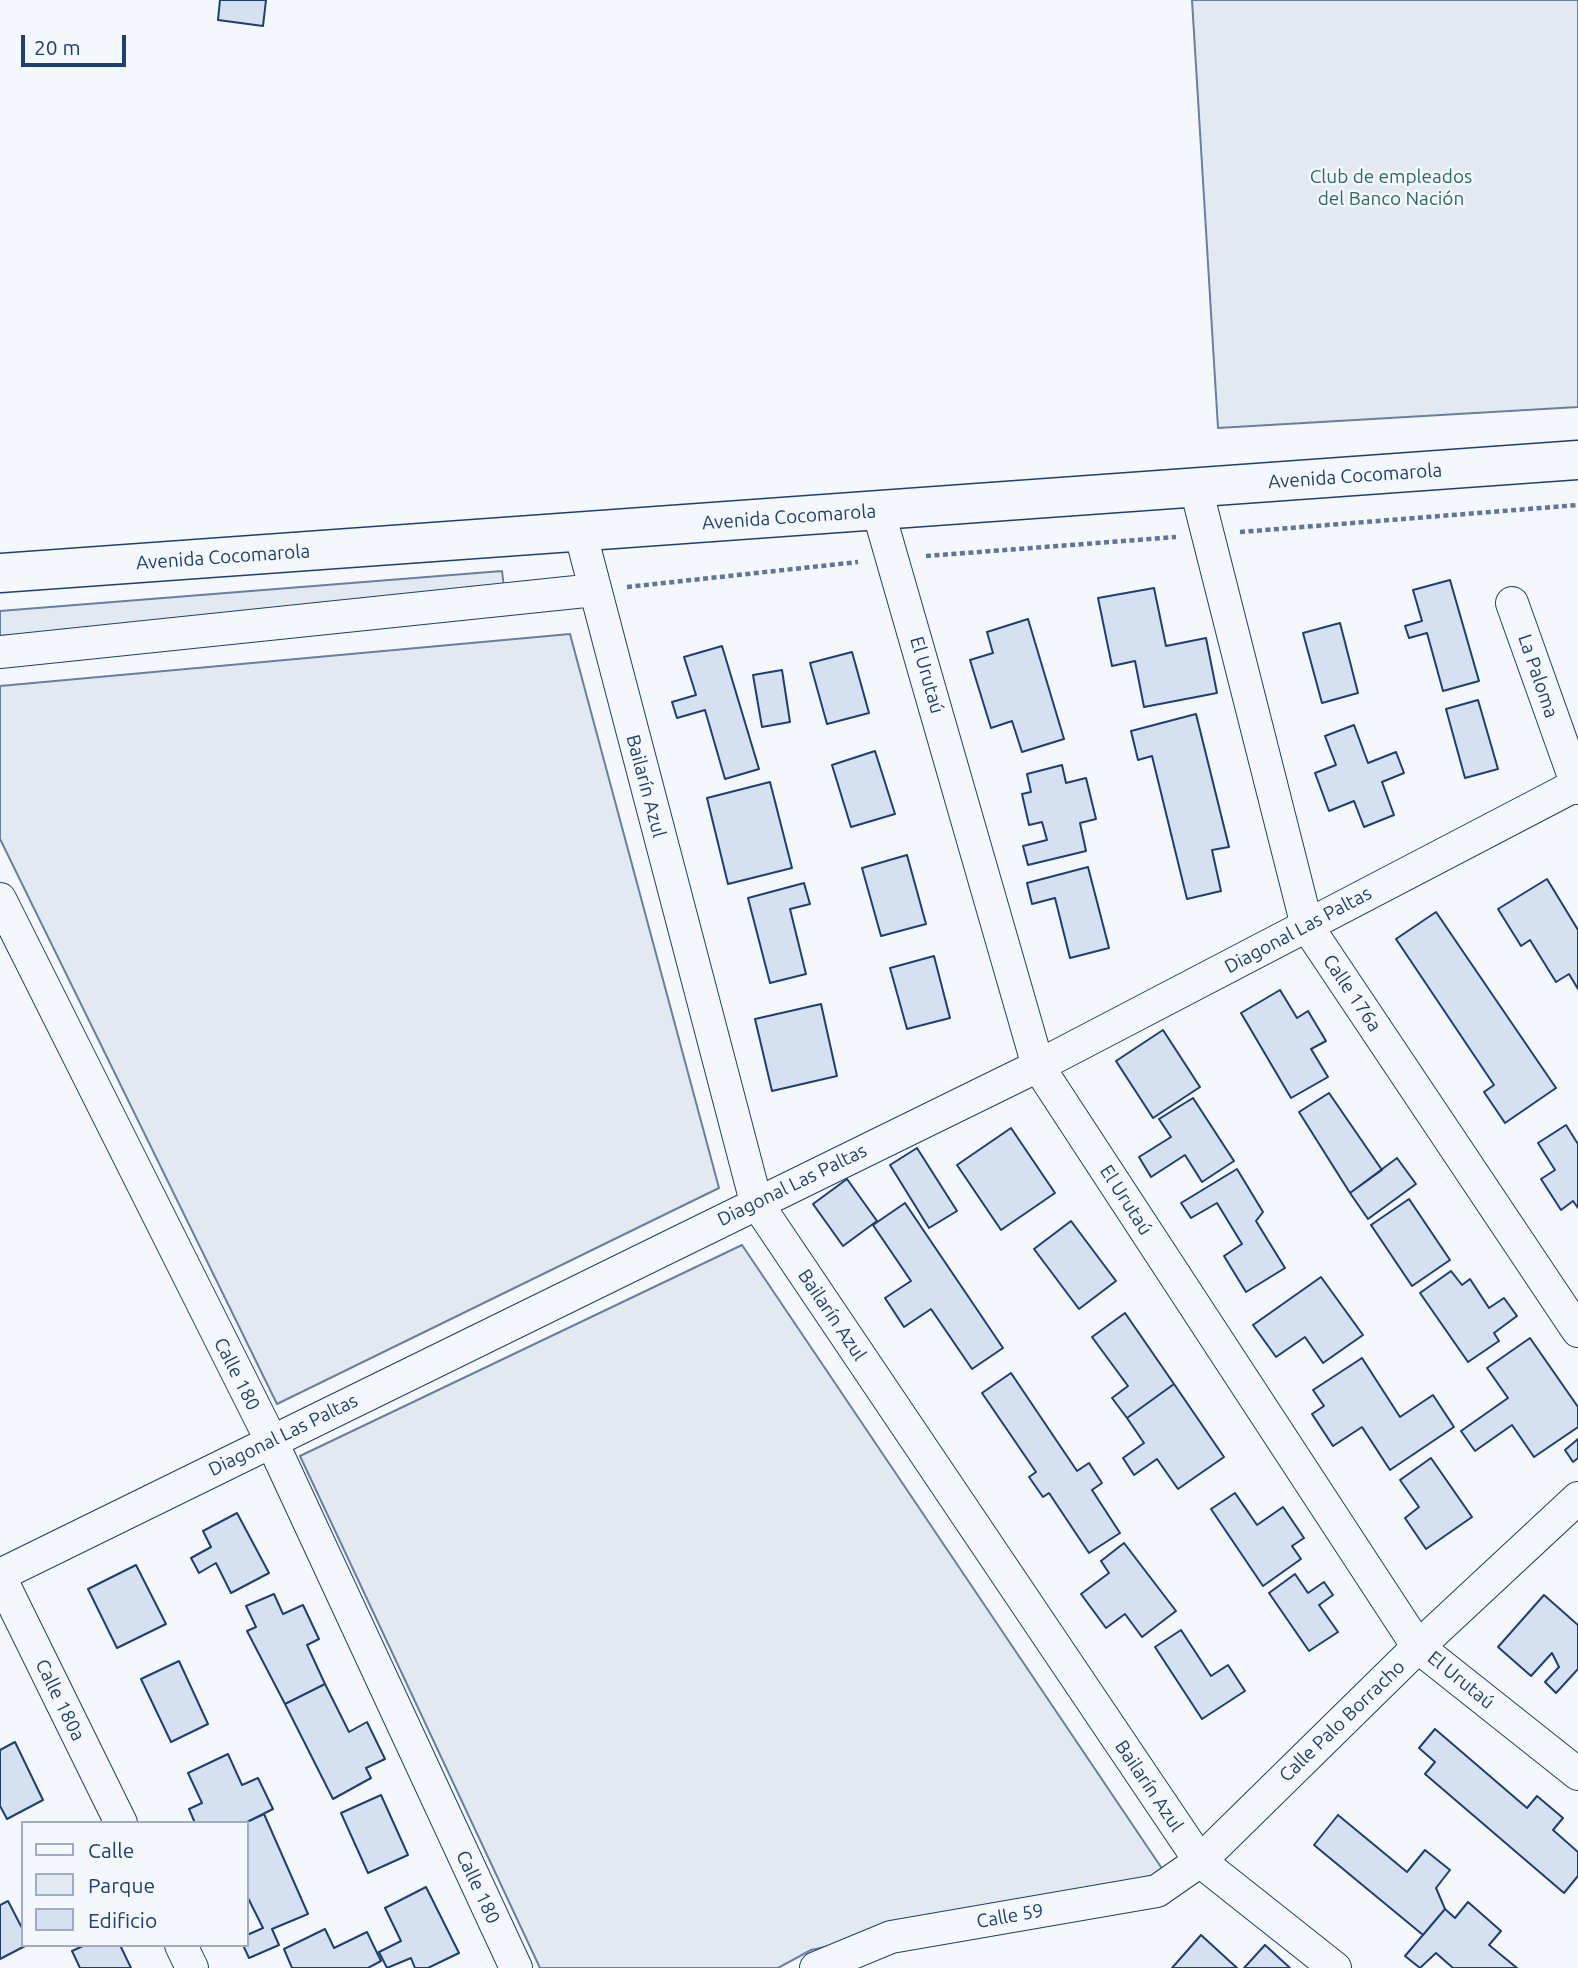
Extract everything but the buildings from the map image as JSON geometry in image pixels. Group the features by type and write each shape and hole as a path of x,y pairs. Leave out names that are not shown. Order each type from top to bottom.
{"main road":[{"name":"Avenida Cocomarola","path":"0,573 1578,460"}],"street":[{"name":"Calle 176a","path":"1196,488 1307,926 1578,1331"},
{"name":"El Urutaú","path":"878,510 894,558 1038,1066 1418,1647 1578,1774"},
{"name":"Bailarín Azul","path":"580,531 756,1202 1200,1861 1335,1968"},
{"path":"0,652 594,590"},
{"name":"La Paloma","path":"1512,603 1577,786"},
{"name":"Diagonal Las Paltas","path":"0,1576 271,1440 1038,1066 1577,786"},
{"name":"Calle 180","path":"0,899 271,1440 516,1968"},
{"name":"Calle Palo Borracho","path":"1200,1861 1418,1647 1578,1498"},
{"name":"Calle 180a","path":"0,1576 120,1821"},
{"name":"Calle 59","path":"835,1964 891,1937 1157,1891 1200,1861"},
{"path":"182,1947 192,1968"}],"path":[{"path":"594,590 894,558 1578,505"}],"green space":[{"name":"Club de empleados del Banco Nación","path":"1192,0 1578,0 1578,407 1218,428"},
{"path":"502,571 505,596 0,636 0,611"},
{"path":"570,634 719,1188 277,1404 0,839 0,686"},
{"path":"742,1245 1165,1873 811,1950 778,1968 540,1968 300,1456"}]}
